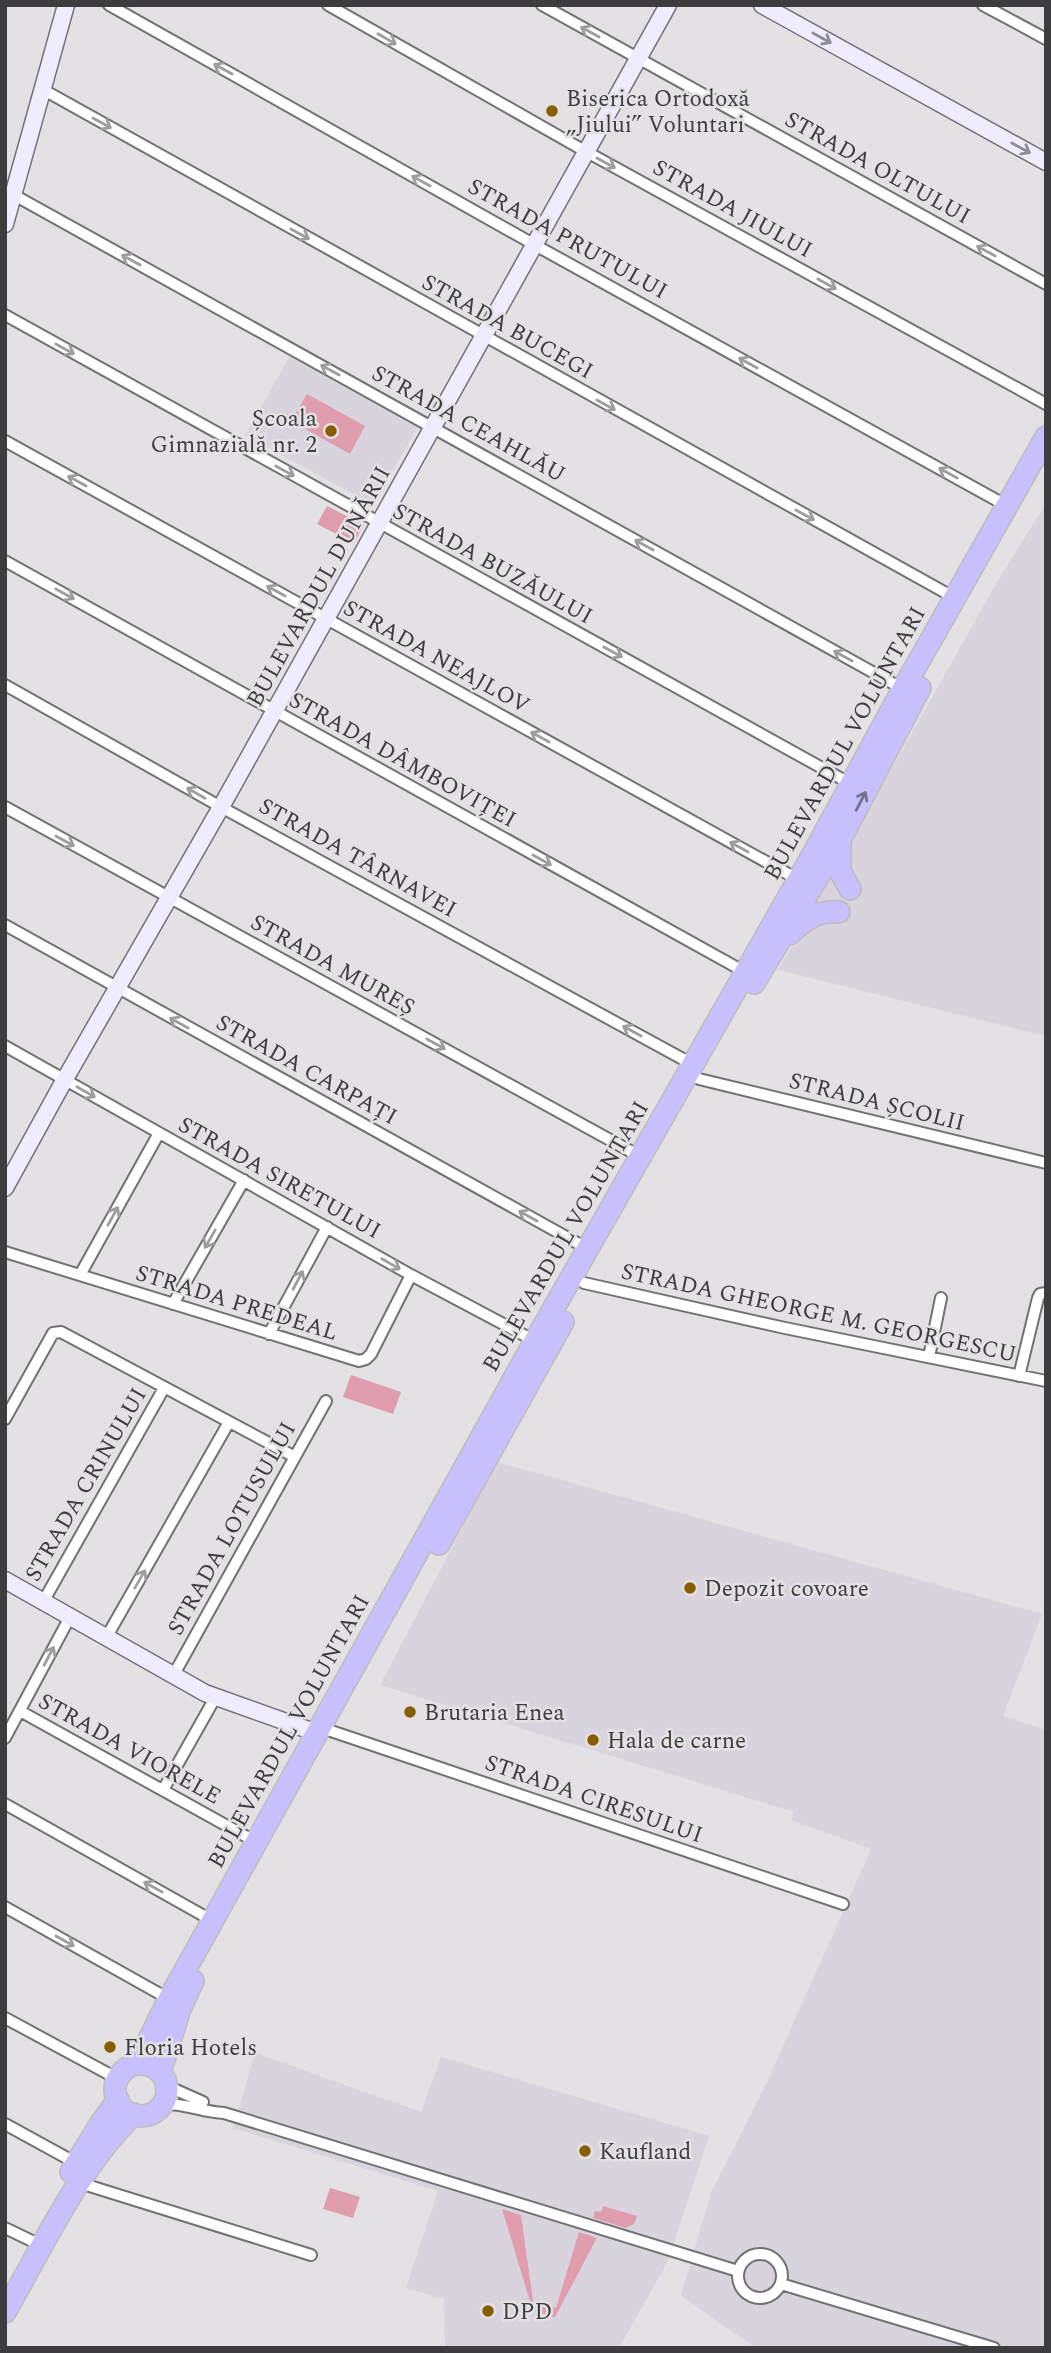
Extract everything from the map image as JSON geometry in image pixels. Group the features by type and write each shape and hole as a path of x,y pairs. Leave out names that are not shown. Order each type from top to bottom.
{"highway":[{"name":"BULEVARDUL VOLUNTARI","path":"163,2087 180,2009 198,1968 324,1732 535,1341 641,1157 780,942 851,784 1046,437"},
{"name":"BULEVARDUL VOLUNTARI","path":"118,2079 129,2067 137,2064 169,1999 256,1842 466,1498 584,1283 744,972 805,883 840,840 940,650 1046,463"},
{"path":"840,840 840,871 850,889"},
{"path":"780,942 814,914 839,912"},
{"path":"118,2079 116,2093 126,2107 150,2114 163,2087 149,2065 137,2064"},
{"path":"5,2288 32,2241 126,2107"},
{"path":"5,2312 78,2173"}],"street":[{"path":"5,224 66,5"},
{"name":"STRADA PRUTULUI","path":"110,5 1007,506"},
{"name":"STRADA JIULUI","path":"328,5 586,152 1046,404"},
{"name":"STRADA OLTULUI","path":"542,5 1046,284"},
{"name":"BULEVARDUL DUNĂRII","path":"5,1188 9,1170 65,1079 221,807 668,5"},
{"path":"762,5 1046,162"},
{"path":"983,5 1046,39"},
{"name":"STRADA BUCEGI","path":"42,89 955,598"},
{"name":"STRADA CEAHLĂU","path":"14,195 903,689"},
{"name":"STRADA BUZĂULUI","path":"5,315 851,784"},
{"name":"STRADA NEAJLOV","path":"5,441 805,883"},
{"name":"STRADA DÂMBOVIȚEI","path":"5,561 744,972"},
{"name":"STRADA TÂRNAVEI","path":"5,685 695,1071"},
{"name":"STRADA MUREȘ","path":"5,807 641,1157"},
{"name":"STRADA CARPAȚI","path":"5,925 588,1249"},
{"name":"STRADA SIRETULUI","path":"5,1046 411,1275 535,1341"},
{"name":"STRADA ȘCOLII","path":"695,1071 1046,1163"},
{"path":"80,1275 159,1133"},
{"path":"173,1304 244,1180"},
{"path":"270,1334 327,1227"},
{"name":"STRADA PREDEAL","path":"5,1252 359,1361 371,1354 411,1275"},
{"name":"STRADA GHEORGE M. GEORGESCU","path":"584,1283 785,1328 1046,1381"},
{"path":"1019,1376 1038,1298 1040,1294 1046,1293"},
{"path":"929,1357 942,1298"},
{"path":"5,1419 53,1333 61,1332 295,1457"},
{"name":"STRADA CRINULUI","path":"43,1602 164,1388"},
{"name":"STRADA LOTUSULUI","path":"173,1676 326,1401"},
{"path":"106,1638 229,1422"},
{"path":"5,1580 215,1698 324,1732"},
{"path":"5,1738 70,1617"},
{"path":"163,1790 215,1698"},
{"name":"STRADA VIORELE","path":"20,1711 256,1842"},
{"name":"STRADA CIRESULUI","path":"324,1732 843,1904"},
{"path":"5,1804 213,1921"},
{"path":"5,1907 169,1999"},
{"path":"5,2018 118,2079"},
{"path":"163,2087 215,2106 223,2113"},
{"path":"163,2087 186,2104 738,2271"},
{"path":"5,2124 78,2173 312,2255"},
{"path":"5,2228 32,2241"},
{"path":"766,2255 780,2266 781,2284 773,2294 754,2298 739,2284 738,2271 746,2259 766,2255"},
{"path":"781,2284 994,2348"}],"shaded area":[{"name":"Școala Gimnazială nr. 2","path":"290,356 417,428 373,505 245,435"},
{"path":"307,394 365,426 350,454 291,421"},
{"path":"1046,504 1046,1036 778,970 1000,577"},
{"path":"327,506 364,525 354,543 317,524"},
{"path":"351,1375 401,1392 393,1414 343,1397"},
{"path":"497,1462 1042,1614 1003,1716 1046,1730 1046,2348 756,2348 681,2296 711,2193 768,2080 871,1849 791,1820 794,1812 380,1685"},
{"path":"255,2053 421,2112 441,2057 709,2136 668,2261 619,2348 445,2348 444,2299 406,2288 438,2191 233,2128"},
{"path":"330,2188 360,2197 353,2218 323,2209"},
{"path":"603,2206 637,2216 634,2224 626,2228 593,2218 595,2211 601,2212"},
{"path":"502,2209 521,2215 533,2301 556,2308 579,2232 597,2238 555,2317 533,2311"}],"place":[{"name":"Biserica Ortodoxă „Jiului” Voluntari","path":"552,111"},
{"name":"Școala Gimnazială nr. 2","path":"331,431"},
{"name":"Depozit covoare","path":"690,1588"},
{"name":"Brutaria Enea","path":"410,1712"},
{"name":"Hala de carne","path":"593,1740"},
{"name":"Floria Hotels","path":"110,2047"},
{"name":"Kaufland","path":"585,2151"},
{"name":"DPD","path":"488,2311"}]}
